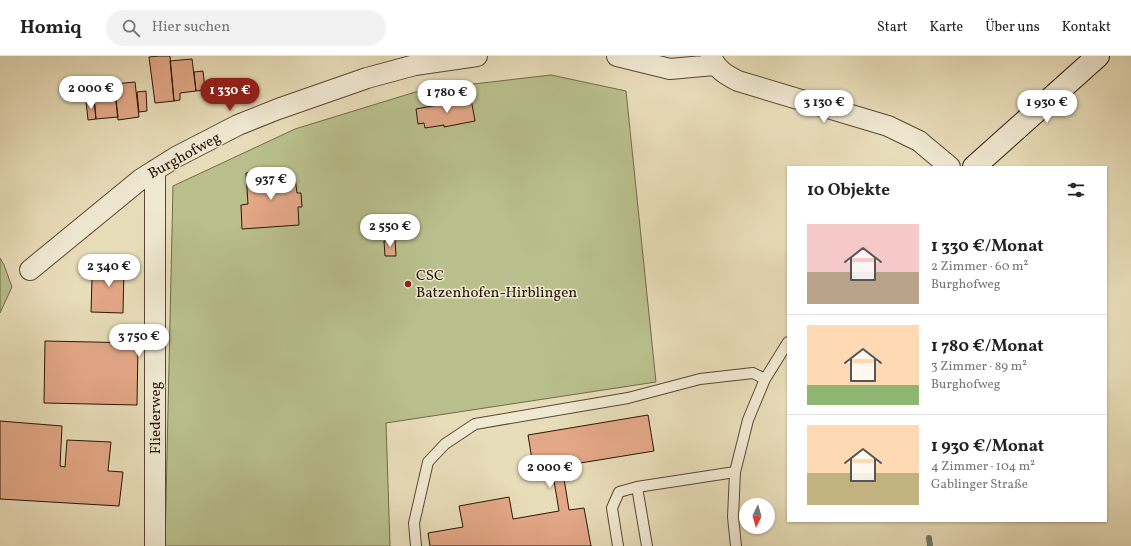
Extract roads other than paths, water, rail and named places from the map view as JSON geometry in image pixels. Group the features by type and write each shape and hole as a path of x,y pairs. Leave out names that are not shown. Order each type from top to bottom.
{"street":[{"name":"Burghofweg","path":"30,270 141,179 176,157 238,125 278,109 367,78 415,65 477,56"},
{"path":"617,56 670,69 713,60 725,74 738,81 888,126 919,142 949,166"},
{"path":"975,166 1098,56"},
{"name":"Fliederweg","path":"155,170 155,546"}],"lane":[{"path":"736,546 733,517 736,472 748,420 765,379 787,344"},
{"path":"416,546 414,523 428,462 445,444 475,424 628,398 700,379 753,374 765,379"},
{"path":"618,546 612,508 619,492 637,487 736,472"},
{"path":"637,487 647,546"}],"waterway":[{"path":"929,538 930,546"}],"place":[{"name":"CSC Batzenhofen-Hirblingen","path":"408,284"}]}
